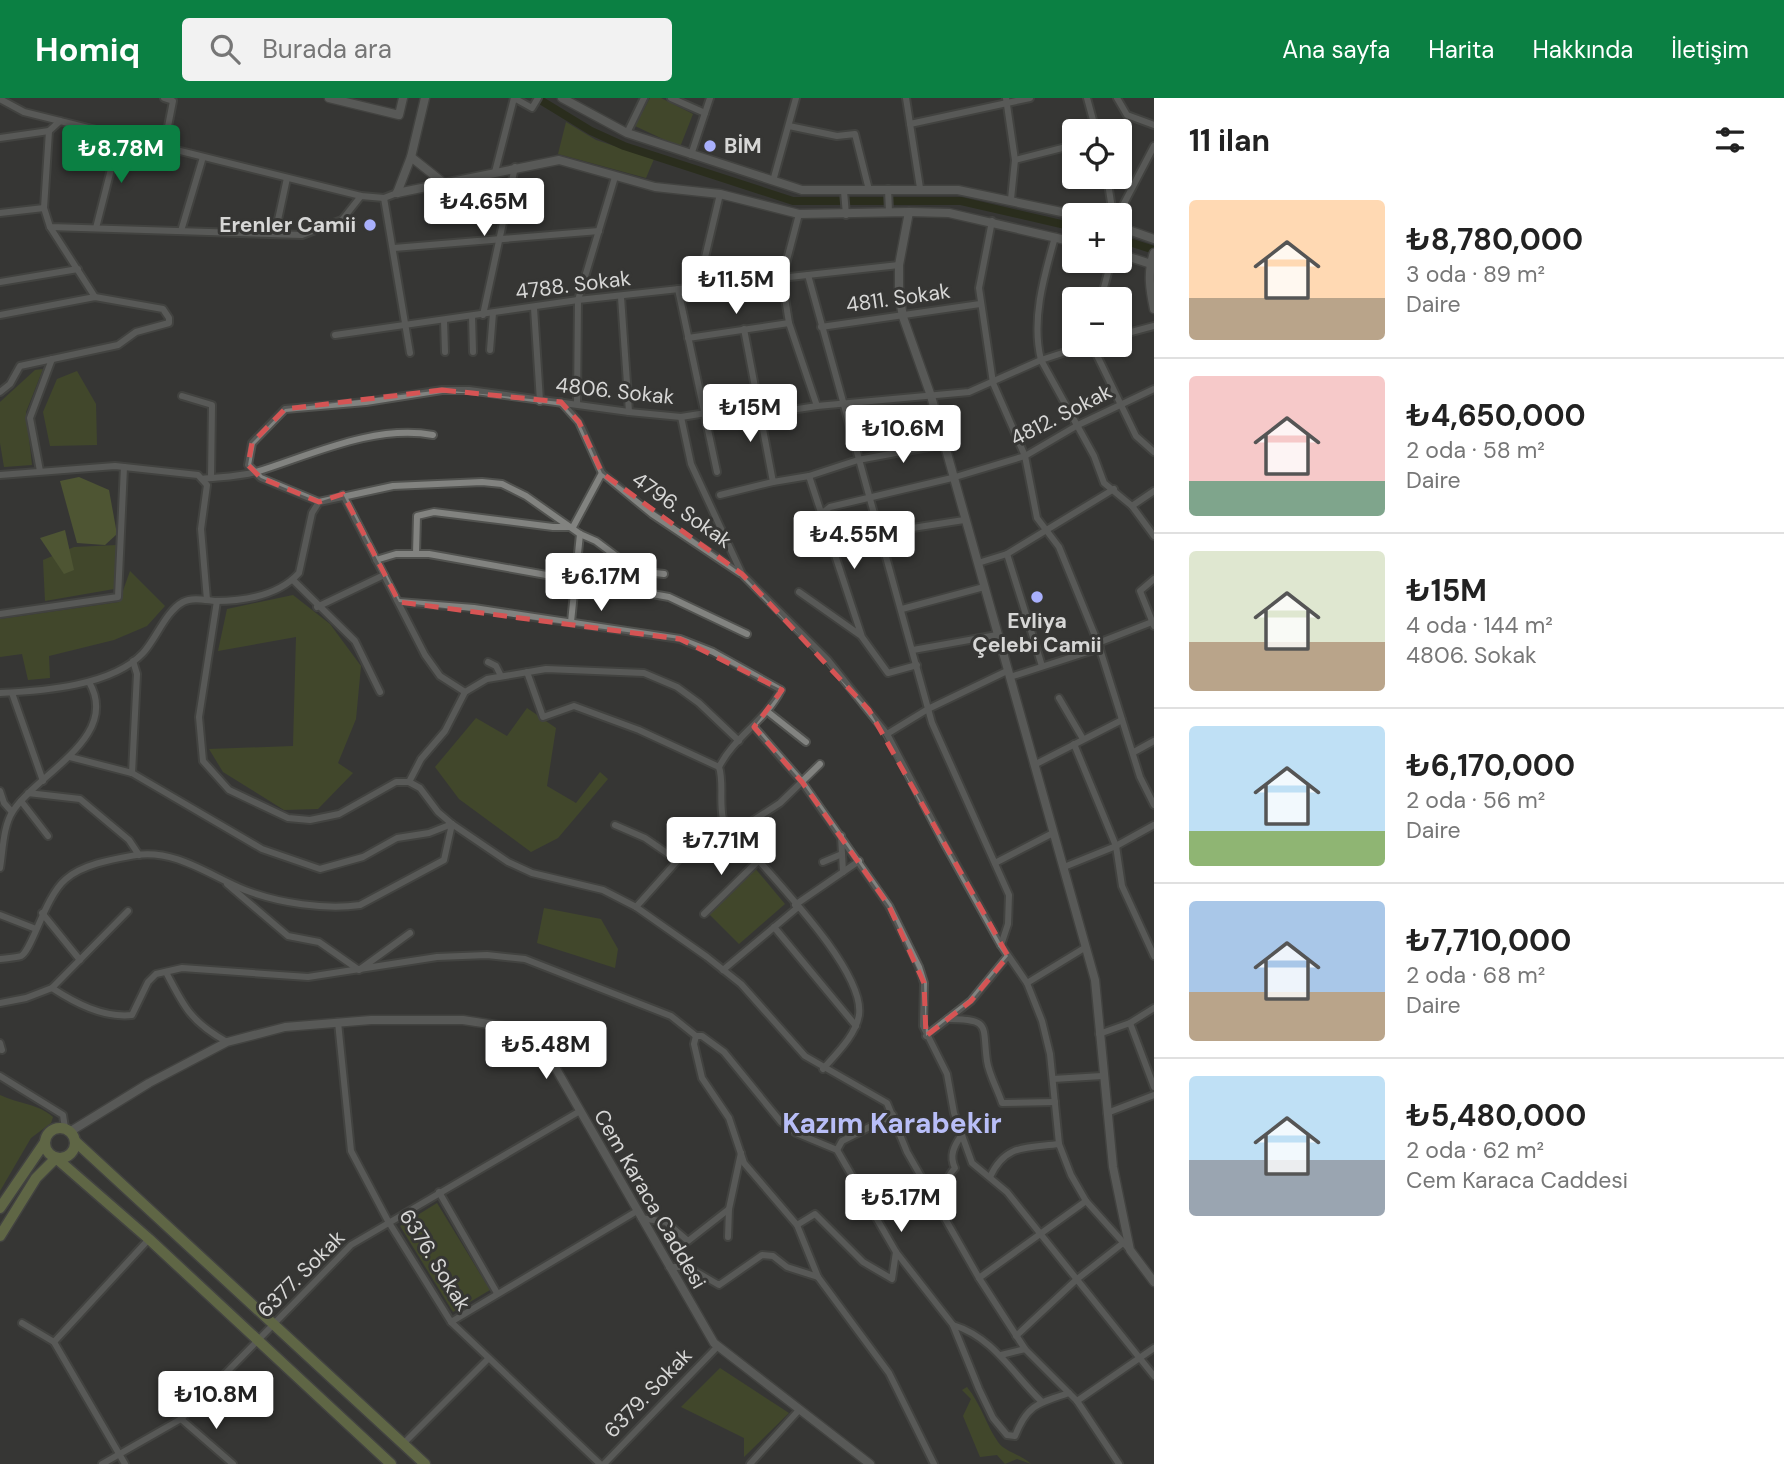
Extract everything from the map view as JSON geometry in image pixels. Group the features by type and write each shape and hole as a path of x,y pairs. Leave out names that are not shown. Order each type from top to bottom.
{"main road":[{"path":"0,1208 51,1130 68,1130 76,1142 425,1464"},
{"path":"44,1142 46,1150 149,1239 391,1464"},
{"path":"0,1236 36,1178 56,1158 70,1155 76,1142"}],"street":[{"path":"164,98 173,101 164,147"},
{"path":"329,98 399,115 404,98"},
{"path":"397,193 411,157 425,98"},
{"path":"495,172 514,98 535,106"},
{"path":"562,98 627,132 802,190 845,194 920,188 958,190 1062,212"},
{"path":"627,132 644,98"},
{"path":"671,98 705,113"},
{"path":"691,155 710,98"},
{"path":"773,181 796,98"},
{"path":"906,98 920,188"},
{"path":"910,124 1006,101 1030,98"},
{"path":"1087,98 1093,119"},
{"path":"1117,98 1127,115 1154,125"},
{"path":"0,99 24,112 361,196 384,198 515,167 559,160 656,187 720,194 799,214 889,209 949,213 1062,239"},
{"path":"1006,101 1015,160 1011,199"},
{"path":"0,138 49,131 60,121"},
{"path":"789,126 837,136 855,134 869,190"},
{"path":"49,131 44,208 50,227 94,297"},
{"path":"96,228 120,135"},
{"path":"1122,203 1154,146"},
{"path":"1015,160 1062,148"},
{"path":"181,231 203,157"},
{"path":"411,157 445,184"},
{"path":"483,315 515,167"},
{"path":"577,404 578,300 615,177"},
{"path":"275,234 287,178"},
{"path":"888,192 889,209"},
{"path":"698,287 720,194"},
{"path":"845,194 846,211"},
{"path":"50,227 302,235 342,220 361,196"},
{"path":"384,198 410,353"},
{"path":"0,213 44,208"},
{"path":"909,212 899,265 903,317 931,396 1086,947 1098,1002 1102,1076 1114,1167 1130,1250"},
{"path":"799,214 782,279 789,323 817,406"},
{"path":"992,221 982,265 980,304 993,383 1025,456 1037,518 1059,547 1099,645 1126,740 1134,752 1140,777 1154,805"},
{"path":"394,248 599,230"},
{"path":"1132,231 1154,239"},
{"path":"1055,237 1039,305 1038,348 1041,360 1078,425 1104,483 1132,506 1154,536"},
{"path":"1132,256 1152,260 1150,290 1154,309"},
{"name":"4788. Sokak","path":"335,335 578,300 899,265"},
{"path":"0,282 78,269"},
{"path":"808,275 928,709 961,793 1009,895 1010,909 1001,945"},
{"path":"678,289 717,472"},
{"path":"0,315 94,297 163,309 167,312 169,323 136,332 118,345 20,366 9,384 0,392"},
{"path":"621,297 629,412"},
{"name":"4811. Sokak","path":"821,327 980,304"},
{"path":"534,308 540,401"},
{"path":"490,350 493,313"},
{"path":"472,316 473,352"},
{"path":"444,320 445,352"},
{"path":"688,338 789,323"},
{"path":"1132,332 1154,326"},
{"path":"744,329 773,482"},
{"name":"4806. Sokak","path":"252,473 248,465 252,443 285,409 298,405 328,406 442,390 469,390 681,417 706,413 759,415 817,406 969,392 1062,353"},
{"path":"1098,357 1136,436 1154,452"},
{"path":"40,471 30,418 51,359"},
{"name":"4812. Sokak","path":"821,514 830,507 952,478 1025,456 1078,425 1154,389"},
{"path":"182,396 212,405 211,478"},
{"name":"4796. Sokak","path":"561,402 579,422 602,473 652,514 742,574"},
{"path":"681,417 691,464 742,574 828,660 887,734 1001,945 1027,983 1042,1021 1053,1079 1059,1144 1071,1175 1086,1201 1153,1279"},
{"path":"202,480 252,473 328,447 408,430 433,435"},
{"path":"720,495 809,476 858,460 944,444"},
{"path":"0,614 118,597 124,467"},
{"path":"0,475 124,467 182,471 198,475 207,485 201,529 207,600"},
{"path":"252,473 294,494 319,502 393,486 482,482 502,484 526,496 580,534 596,541 636,571 664,574"},
{"path":"573,527 602,473"},
{"path":"809,476 862,636 888,673 917,665"},
{"path":"978,563 1007,554 1114,489"},
{"path":"1132,506 1154,491"},
{"path":"343,495 425,655 436,670 465,692"},
{"path":"0,693 89,682 133,660 157,638 182,602 217,601 277,591 299,573 312,513 319,502"},
{"path":"416,554 417,516 434,512 553,527 573,527"},
{"path":"880,533 964,520"},
{"path":"571,622 580,534"},
{"path":"376,560 397,554 416,554 633,589 669,597 747,634"},
{"path":"1007,554 1042,666"},
{"path":"633,589 636,571"},
{"path":"317,607 384,575"},
{"path":"887,734 928,709 1009,674 1042,666 1153,624 1140,591 1154,579"},
{"path":"293,580 317,607 355,641 380,692"},
{"path":"902,609 984,587"},
{"path":"799,592 862,636"},
{"path":"217,601 199,717 204,761 229,790 288,818 310,820 339,814 396,782 409,782 420,788 438,812 452,824 508,862 532,873 603,890 636,907 723,970 741,984 785,1036 823,1069 887,1103 907,1152 934,1201 1016,1336 1025,1349 1077,1401 1119,1464"},
{"path":"400,602 571,622 680,639 713,652 781,690 768,712 728,749 719,767 723,819 834,948 850,977 858,999 859,1014 856,1026 823,1069"},
{"path":"913,650 953,640 997,635"},
{"path":"132,774 137,674 133,660"},
{"path":"488,662 496,666 501,676"},
{"path":"409,782 421,760 445,731 465,692 487,679 527,672 578,669 644,673 677,687 699,703 739,741"},
{"path":"527,672 542,717 575,706 639,730 719,767"},
{"path":"0,868 12,812 28,793 70,757 84,739 96,712 96,693 89,682"},
{"path":"12,693 43,781"},
{"path":"1059,698 1083,740"},
{"path":"768,712 806,742"},
{"path":"1034,765 1122,720"},
{"path":"754,727 802,782 889,906 919,967 924,983 923,1026 926,1037 947,1074 961,1136 972,1163 1007,1192 1076,1280 1142,1357 1154,1376"},
{"path":"1134,752 1154,741"},
{"path":"1074,744 1116,846 1122,886 1154,956"},
{"path":"70,757 132,774 262,849 320,869 339,867 397,838 429,833 452,824"},
{"path":"734,833 780,803 820,764"},
{"path":"0,791 4,803 12,812"},
{"path":"28,793 80,799 129,840 139,855"},
{"path":"21,802 48,836"},
{"path":"636,907 704,831 723,819"},
{"path":"0,958 22,956 30,947 47,901 66,879 87,867 139,855 182,859 250,891 314,905 360,905 444,860 452,824"},
{"path":"615,825 645,838 677,860"},
{"path":"1063,867 1116,846 1154,825"},
{"path":"995,863 1053,833"},
{"path":"841,835 843,872"},
{"path":"823,862 842,854"},
{"path":"704,914 758,861"},
{"path":"723,970 796,906 859,861"},
{"path":"223,880 288,936 318,942 359,970"},
{"path":"0,1003 26,998 52,988 128,911"},
{"path":"42,913 80,960"},
{"path":"0,915 36,929"},
{"path":"774,927 856,1026"},
{"path":"359,970 410,933"},
{"path":"1027,983 1086,947"},
{"path":"52,988 89,1008 132,1015 148,982 156,974 166,972 215,968 308,977 437,957 487,954 525,959 671,1016 696,1036 702,1036 724,1052 781,1122 796,1133 837,1150 896,1252 953,1325 983,1398 1007,1435 1015,1436 1021,1418 1041,1402 1069,1394"},
{"path":"926,1037 971,1001 1008,956"},
{"path":"166,972 188,1015 203,1028 227,1042"},
{"path":"1099,1034 1130,1023 1154,1008"},
{"path":"948,1019 970,1019 980,1023 986,1034 987,1061 1002,1103 1055,1102"},
{"name":"Cem Karaca Caddesi","path":"68,1130 227,1042 285,1027 338,1022 463,1020 521,1030 535,1037 669,1268 718,1346 870,1464"},
{"name":"6376. Sokak","path":"338,1022 351,1151 388,1221 451,1322 602,1464"},
{"path":"1130,1023 1154,1087"},
{"path":"696,1036 694,1044 702,1077 729,1118 754,1178 797,1225 818,1278 889,1373 934,1464"},
{"path":"0,1076 63,1115 68,1130"},
{"path":"1053,1079 1102,1076"},
{"path":"1107,1113 1154,1095"},
{"name":"6377. Sokak","path":"102,1464 181,1419 351,1245 580,1111"},
{"path":"837,1150 842,1141 893,1115"},
{"path":"934,1201 943,1193 949,1174 955,1168 952,1161 954,1147 961,1136"},
{"path":"990,1177 999,1158 1009,1152 1059,1144"},
{"path":"728,1237 729,1209 741,1152"},
{"path":"439,1192 497,1293"},
{"path":"979,1278 1086,1201"},
{"path":"451,1322 497,1293 638,1214 666,1222 688,1241 729,1209"},
{"path":"797,1225 815,1214 863,1262 892,1279 896,1252"},
{"path":"54,1342 149,1239"},
{"path":"1016,1336 1076,1280 1123,1243"},
{"path":"669,1268 688,1267 719,1285 762,1255 773,1256 787,1267 818,1278"},
{"path":"22,1324 54,1342 125,1464"},
{"path":"953,1325 977,1335 1001,1355 1041,1402"},
{"name":"6379. Sokak","path":"602,1464 718,1346"},
{"path":"1077,1401 1154,1348"},
{"path":"1001,1355 1025,1349"},
{"path":"403,1444 488,1359"},
{"path":"750,1464 799,1410"},
{"path":"181,1419 233,1464"}],"highlighted area":[{"path":"442,390 561,402 579,422 602,473 742,574 869,710 1008,956 971,1001 926,1036 924,983 889,906 802,782 754,727 782,690 680,639 399,602 343,494 319,502 261,478 248,465 252,443 285,409 298,405"}],"green space":[{"path":"650,98 661,98 693,114 680,147 635,126"},
{"path":"566,122 596,140 654,159 646,178 558,154"},
{"path":"43,369 26,412 32,465 4,467 0,443 0,402 35,370"},
{"path":"77,371 96,404 97,445 50,446 43,412 57,379"},
{"path":"79,477 109,490 117,534 105,545 77,543 60,481"},
{"path":"65,530 74,570 64,574 40,538"},
{"path":"117,545 114,589 45,601 43,560 74,547"},
{"path":"130,571 165,606 147,626 114,640 49,656 50,678 28,680 22,654 0,657 0,619 119,602"},
{"path":"293,595 330,624 361,666 356,719 338,763 353,773 318,809 284,810 223,772 209,749 293,746 296,637 218,651 227,609"},
{"path":"527,708 556,728 547,786 576,803 600,772 608,779 558,838 531,852 459,799 435,767 476,718 507,736"},
{"path":"754,867 785,904 739,944 708,913"},
{"path":"544,908 601,919 618,949 615,968 537,943"},
{"path":"0,1095 41,1109 53,1117 51,1123 31,1138 0,1191"},
{"path":"437,1203 490,1290 453,1312 400,1226"},
{"path":"720,1368 789,1413 744,1457 744,1438 681,1407"},
{"path":"967,1387 998,1442 1031,1464 1017,1459 1005,1464 997,1455 980,1457 963,1416 971,1399 962,1390"}],"waterway":[{"path":"537,98 591,131 624,146 793,201 961,201 1062,224"},
{"path":"1132,243 1154,250"}],"place":[{"name":"BİM","path":"710,146"},
{"name":"Erenler Camii","path":"370,225"},
{"name":"Evliya Çelebi Camii","path":"1037,597"}],"district":[{"name":"Kazım Karabekir","path":"892,1123"}]}
